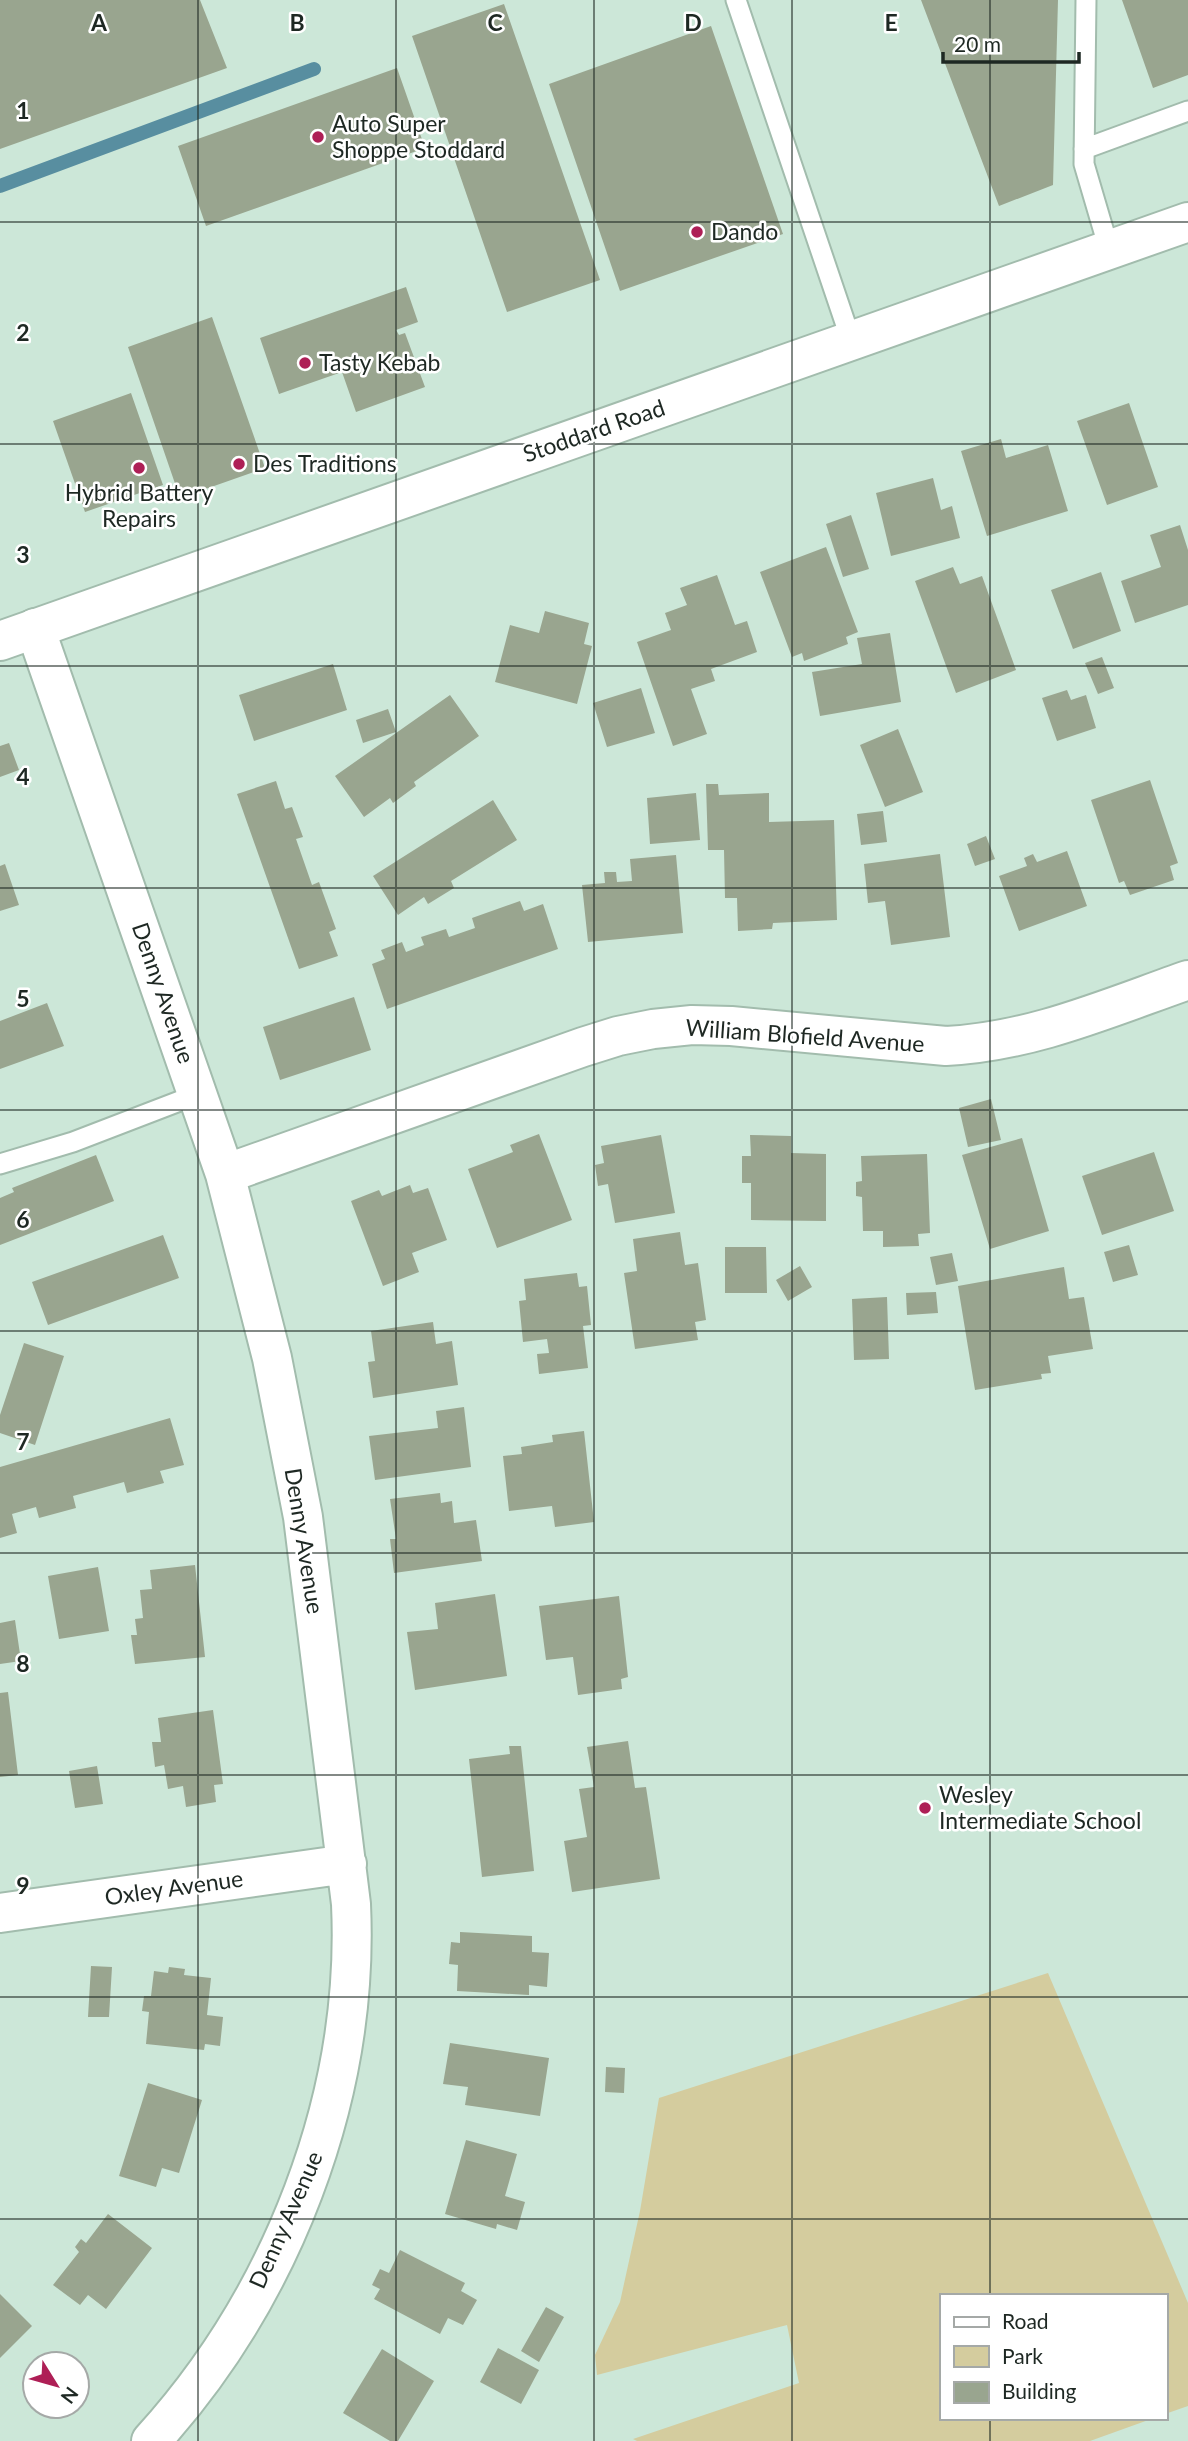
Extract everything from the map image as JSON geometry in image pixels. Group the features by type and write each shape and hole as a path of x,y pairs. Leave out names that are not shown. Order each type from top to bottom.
{"street":[{"name":"Stoddard Road","path":"0,641 1188,222"},
{"name":"Denny Avenue","path":"35,628 225,1174 272,1358 303,1517 347,1864 352,1947 349,2000 340,2060 323,2136 283,2239 225,2347 174,2415 150,2441"},
{"name":"William Blofield Avenue","path":"225,1174 618,1036 692,1025 731,1026 946,1046 973,1045 1051,1029 1188,980"},
{"name":"Oxley Avenue","path":"0,1913 347,1864"}],"lane":[{"path":"736,0 851,340"},
{"path":"1086,0 1084,164 1109,249"},
{"path":"1084,149 1188,111"},
{"path":"0,1164 73,1142 198,1094"}],"green space":[{"path":"1048,1973 1188,2303 1188,2406 1167,2413 1167,2294 940,2294 940,2420 1148,2420 1090,2441 633,2439 799,2383 787,2325 597,2375 595,2355 620,2302 640,2211 659,2098"}],"building":[{"path":"0,0 200,0 227,68 0,149"},
{"path":"921,0 1058,0 1053,185 999,206"},
{"path":"1122,0 1188,0 1188,75 1153,88"},
{"path":"504,4 600,280 507,312 412,36"},
{"path":"711,26 783,234 620,291 549,84"},
{"path":"397,68 425,148 206,226 178,146"},
{"path":"406,287 418,322 396,330 399,335 405,333 425,387 356,412 342,372 279,394 260,338"},
{"path":"212,317 265,468 180,498 128,347"},
{"path":"131,393 163,485 85,512 53,421"},
{"path":"1129,403 1158,487 1107,505 1077,421"},
{"path":"1001,439 1006,458 1048,445 1068,511 987,536 961,451"},
{"path":"933,478 941,510 952,506 960,538 891,556 876,493"},
{"path":"851,515 869,569 843,577 826,524"},
{"path":"1180,525 1188,550 1188,605 1135,623 1121,581 1161,567 1150,535"},
{"path":"826,547 858,632 846,637 848,644 804,661 802,653 792,657 760,572"},
{"path":"953,567 960,584 982,576 1016,670 956,693 915,581"},
{"path":"1101,572 1121,631 1073,649 1051,590"},
{"path":"717,575 735,625 747,621 757,652 711,669 715,681 691,689 707,734 673,746 637,642 671,630 665,613 687,605 680,588"},
{"path":"545,611 589,623 584,644 592,646 577,704 495,682 510,625 539,633"},
{"path":"890,633 901,702 820,716 812,672 862,664 857,638"},
{"path":"1102,657 1114,688 1098,694 1085,663"},
{"path":"333,664 347,710 254,741 239,695"},
{"path":"641,688 655,733 607,747 593,703"},
{"path":"1067,690 1071,700 1086,695 1096,728 1057,741 1042,698"},
{"path":"450,695 479,736 414,782 416,786 393,803 390,798 364,817 335,776"},
{"path":"388,709 396,732 363,743 356,720"},
{"path":"898,729 923,792 885,807 860,745"},
{"path":"9,743 19,770 0,777 0,746"},
{"path":"1150,780 1178,863 1170,866 1174,880 1130,895 1124,881 1119,883 1091,800"},
{"path":"276,781 285,809 292,807 303,837 296,839 312,885 319,882 336,929 329,932 338,956 299,969 237,794"},
{"path":"706,784 718,784 719,795 769,793 769,822 834,820 837,920 773,923 772,929 738,931 737,898 725,898 724,850 708,850"},
{"path":"696,793 700,840 650,844 647,798"},
{"path":"493,800 517,840 451,881 454,888 428,904 424,897 398,915 373,876"},
{"path":"883,811 887,842 861,845 857,814"},
{"path":"986,836 995,859 975,866 967,844"},
{"path":"1067,851 1087,906 1019,931 999,876 1027,866 1024,858 1033,854 1037,862"},
{"path":"940,854 950,937 891,945 885,901 868,903 864,864"},
{"path":"676,855 683,933 588,942 582,885 605,883 604,872 616,872 617,882 632,881 630,859"},
{"path":"5,864 19,905 0,911 0,866"},
{"path":"520,901 524,911 543,904 558,949 387,1009 372,964 385,959 381,950 402,942 406,952 424,945 421,937 446,929 449,937 475,928 472,918"},
{"path":"354,997 371,1050 280,1080 263,1027"},
{"path":"47,1003 64,1046 0,1069 0,1021"},
{"path":"991,1099 1001,1140 968,1147 959,1108"},
{"path":"539,1134 572,1220 497,1248 468,1169 513,1152 510,1145"},
{"path":"661,1135 675,1213 615,1223 608,1184 598,1186 595,1165 604,1163 601,1146"},
{"path":"750,1135 791,1136 791,1153 826,1154 826,1221 751,1220 751,1183 742,1183 742,1156 751,1156"},
{"path":"1022,1138 1049,1231 990,1249 962,1155"},
{"path":"1154,1152 1174,1211 1102,1235 1082,1176"},
{"path":"927,1154 930,1233 918,1234 919,1246 883,1247 883,1231 863,1231 862,1197 856,1196 856,1182 862,1181 861,1156"},
{"path":"96,1155 114,1201 0,1245 0,1198 14,1192 12,1188"},
{"path":"410,1185 413,1193 428,1188 447,1240 412,1253 419,1272 383,1286 351,1201 379,1190 382,1196"},
{"path":"680,1232 685,1265 698,1263 706,1320 695,1322 698,1340 635,1349 624,1273 637,1271 633,1239"},
{"path":"163,1235 179,1278 48,1325 32,1282"},
{"path":"1129,1245 1138,1275 1113,1282 1104,1252"},
{"path":"725,1247 766,1247 767,1293 725,1293"},
{"path":"952,1253 958,1281 936,1285 930,1257"},
{"path":"800,1266 812,1287 788,1301 776,1280"},
{"path":"1064,1267 1069,1299 1084,1297 1093,1349 1048,1356 1051,1373 1041,1374 1042,1379 975,1390 958,1286"},
{"path":"577,1273 579,1287 587,1286 591,1325 583,1326 588,1368 539,1374 537,1354 549,1353 547,1339 523,1342 519,1301 526,1300 524,1279"},
{"path":"936,1292 938,1313 907,1315 906,1293"},
{"path":"887,1297 889,1359 854,1360 852,1299"},
{"path":"433,1322 436,1344 452,1341 458,1385 373,1398 368,1362 375,1361 371,1331"},
{"path":"24,1343 64,1356 35,1445 0,1433 0,1415"},
{"path":"464,1407 471,1467 375,1480 369,1436 438,1428 436,1411"},
{"path":"170,1418 184,1465 160,1471 164,1483 127,1493 124,1482 73,1496 76,1508 39,1518 36,1507 12,1514 17,1533 0,1538 0,1467"},
{"path":"584,1431 594,1522 555,1527 552,1506 509,1511 503,1456 522,1454 521,1447 553,1442 552,1435"},
{"path":"440,1493 441,1503 452,1501 454,1523 476,1520 482,1561 394,1573 390,1539 396,1539 390,1499"},
{"path":"195,1565 205,1657 135,1664 131,1635 137,1635 135,1619 143,1618 140,1590 152,1589 150,1570"},
{"path":"98,1567 109,1631 59,1639 48,1576"},
{"path":"495,1594 507,1676 415,1690 407,1632 438,1629 435,1603"},
{"path":"619,1596 628,1677 621,1679 622,1689 578,1695 573,1657 546,1660 539,1606"},
{"path":"15,1620 21,1661 0,1664 0,1623"},
{"path":"8,1692 18,1775 0,1777 0,1693"},
{"path":"213,1710 223,1784 214,1785 216,1802 186,1807 183,1786 168,1789 164,1765 155,1767 152,1742 161,1742 158,1718"},
{"path":"628,1741 635,1788 646,1787 660,1879 572,1892 564,1841 587,1837 579,1789 594,1787 587,1747"},
{"path":"509,1746 521,1746 534,1871 482,1877 469,1759 510,1754"},
{"path":"97,1766 103,1804 75,1808 69,1771"},
{"path":"460,1932 532,1936 532,1952 549,1953 547,1987 529,1985 529,1995 457,1991 458,1965 449,1964 451,1942 460,1943"},
{"path":"91,1966 112,1967 109,2017 88,2017"},
{"path":"169,1967 185,1969 184,1975 211,1978 207,2015 223,2017 220,2046 205,2044 204,2050 146,2044 149,2012 142,2011 144,1996 151,1996 154,1971 168,1973"},
{"path":"450,2043 549,2058 540,2116 465,2105 468,2087 443,2084"},
{"path":"606,2067 625,2068 624,2093 605,2092"},
{"path":"148,2083 202,2100 179,2173 162,2168 156,2187 119,2176"},
{"path":"466,2140 517,2154 505,2196 525,2202 517,2230 497,2224 496,2229 445,2214"},
{"path":"108,2214 152,2248 106,2309 88,2295 80,2305 53,2285 79,2252 75,2247 81,2239 86,2243"},
{"path":"400,2250 465,2283 461,2291 477,2300 463,2325 448,2318 440,2334 374,2299 380,2289 372,2285 380,2269 389,2273"},
{"path":"0,2294 32,2326 0,2358"},
{"path":"546,2307 564,2317 539,2362 521,2351"},
{"path":"498,2348 539,2370 521,2404 480,2382"},
{"path":"382,2349 434,2381 398,2441 390,2441 343,2413"}],"waterway":[{"path":"0,186 314,69"}],"place":[{"name":"Auto Super Shoppe Stoddard","path":"318,137"},
{"name":"Dando","path":"697,232"},
{"name":"Tasty Kebab","path":"305,363"},
{"name":"Des Traditions","path":"239,464"},
{"name":"Hybrid Battery Repairs","path":"139,468"},
{"name":"Wesley Intermediate School","path":"925,1808"}]}
